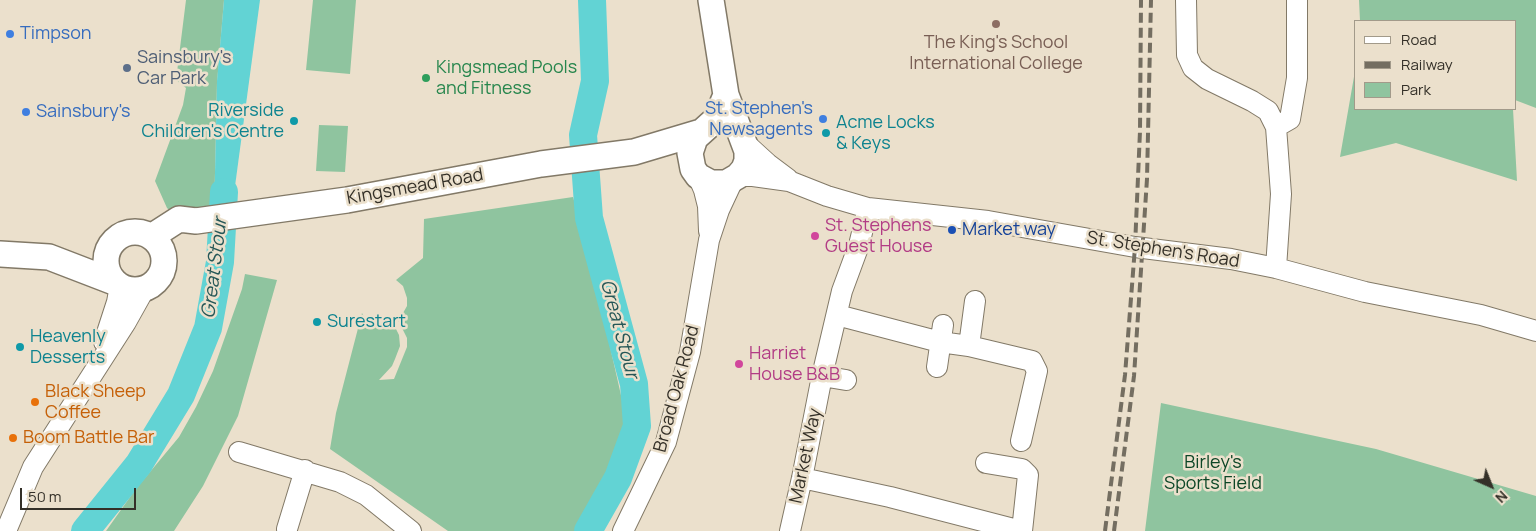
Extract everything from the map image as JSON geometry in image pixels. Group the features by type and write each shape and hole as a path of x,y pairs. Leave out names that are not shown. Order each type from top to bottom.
{"main road":[{"name":"St. Stephen's Road","path":"696,172 711,183 719,184 735,178 744,169 747,161 747,151 726,95 711,0"},
{"path":"696,172 690,162 691,145 716,119 726,95"},
{"name":"St. Stephen's Road","path":"704,130 716,126 726,127 734,131 743,140"},
{"name":"Kingsmead Road","path":"151,237 179,219 197,220 346,200 606,154 634,152 704,130"},
{"name":"Kingsmead Road","path":"634,152 664,158 696,172"},
{"path":"49,257 128,289 145,288 159,277 164,261 174,242 197,220"},
{"path":"117,284 109,274 106,264 109,248 122,235 130,232 139,232 151,237 158,244 164,261"},
{"path":"0,254 49,257 94,252 109,248"}],"street":[{"path":"1186,0 1187,55 1192,68 1207,79 1268,111 1276,127 1280,194 1276,268"},
{"path":"1276,127 1290,119 1297,78 1297,0"},
{"name":"St. Stephen's Road","path":"743,140 768,164 789,180 827,196 868,208 988,221 1135,247 1230,259 1276,268 1365,292 1481,315 1536,331"},
{"name":"Broad Oak Road","path":"696,172 704,190 708,206 709,240"},
{"name":"St. Stephen's Road","path":"735,178 753,176 789,180"},
{"name":"Broad Oak Road","path":"623,531 666,442 690,352 709,240 719,210 735,178"},
{"name":"Market Way","path":"790,531 822,376 842,291 859,245 868,208"},
{"path":"90,379 107,336 117,302 117,284"},
{"path":"6,531 33,467 126,322 145,288"},
{"path":"969,346 975,301"},
{"path":"837,315 941,333 969,346 1032,361 1037,371 1021,441"},
{"path":"937,367 941,333"},
{"path":"822,376 846,380"},
{"path":"239,452 305,470 340,482 366,495 411,531"},
{"path":"802,478 890,497 1022,531 1028,475 1022,469 986,463"},
{"path":"286,530 305,470"}],"green space":[{"path":"186,0 224,0 217,83 214,218 179,219 167,208 155,181 183,105 186,88 176,80"},
{"path":"313,0 356,0 350,74 306,70"},
{"path":"1359,0 1536,0 1536,108 1516,100 1516,20 1360,20"},
{"path":"1354,77 1354,110 1513,110 1517,181 1396,143 1340,157"},
{"path":"319,125 348,126 345,172 316,171"},
{"path":"573,197 588,249 625,413 623,445 599,498 576,531 448,531 330,449 336,413 362,313 366,321 376,327 394,325 399,335 400,346 392,366 379,380 394,379 407,347 407,338 397,318 407,306 407,298 403,286 396,280 423,258 424,219"},
{"path":"245,274 277,280 238,416 203,486 174,531 106,531 135,490 179,437 196,407 213,371 242,289"},
{"name":"Birley's Sports Field","path":"1161,403 1376,449 1536,496 1536,531 1145,531"}],"water":[{"path":"224,0 260,0 231,216 214,218 217,81"}],"waterway":[{"name":"Great Stour","path":"588,531 618,478 637,426 634,384 589,218 583,135 595,81 592,0"},
{"name":"Great Stour","path":"85,531 139,464 181,395 208,328 220,262 224,192"}],"railway":[{"path":"1105,531 1125,375 1135,247 1140,131 1141,0"},
{"path":"1114,531 1134,376 1147,179 1151,0"}],"place":[{"name":"The King's School International College","path":"996,24"},
{"name":"Timpson","path":"10,34"},
{"name":"Sainsbury's Car Park","path":"127,68"},
{"name":"Kingsmead Pools and Fitness","path":"426,78"},
{"name":"Sainsbury's","path":"26,112"},
{"name":"St. Stephen's Newsagents","path":"823,119"},
{"name":"Riverside Children's Centre","path":"294,121"},
{"name":"Acme Locks & Keys","path":"826,133"},
{"name":"Market way","path":"952,230"},
{"name":"St. Stephens Guest House","path":"815,236"},
{"name":"Surestart","path":"317,322"},
{"name":"Heavenly Desserts","path":"20,347"},
{"name":"Harriet House B&B","path":"739,364"},
{"name":"Black Sheep Coffee","path":"35,402"},
{"name":"Boom Battle Bar","path":"13,438"}]}
